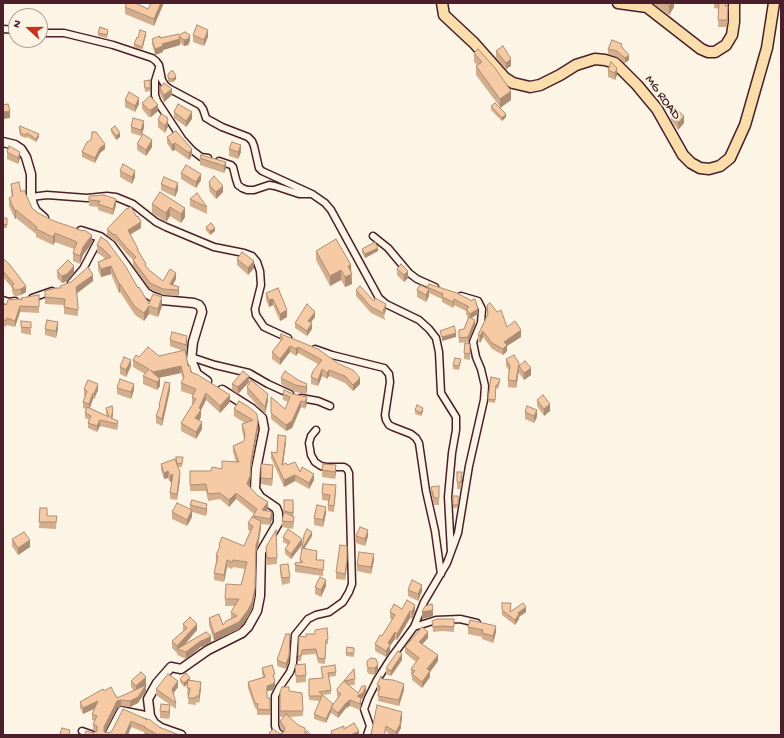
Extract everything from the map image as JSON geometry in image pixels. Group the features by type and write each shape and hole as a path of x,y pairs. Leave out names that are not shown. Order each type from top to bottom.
{"main road":[{"name":"MG ROAD","path":"442,3 444,15 474,43 505,78 514,83 530,87 540,85 554,79 576,65 595,59 614,63 637,85 656,109 683,155 690,164 700,168 709,169 720,166 730,158 745,125 767,48 774,3"},
{"path":"618,3 647,7 701,49 708,52 715,52 726,45 732,35 734,3"}],"street":[{"path":"48,33 64,33 113,45 152,58 156,61 160,68 162,80 165,85 200,105 206,118 222,127 248,137 252,141 259,168 262,171 312,194 325,203 331,210 379,298 386,304 419,320 436,338 441,393 454,411 457,421 452,453 448,497 451,552"},
{"path":"160,68 155,81 155,95 157,101 192,150 201,156 231,165 233,167 238,185 247,190 275,186 299,194 312,194"},
{"path":"3,142 15,145 21,149 26,157 31,174 31,196 36,211 40,216 52,222"},
{"path":"31,196 47,195 87,198 107,196 116,197 133,204 156,222 166,227 214,247 252,256 257,262 260,271 261,285 256,315 264,327 294,341"},
{"path":"72,228 100,237 110,245 146,293 162,300 194,303 199,305 202,308 202,312 193,342 191,357 193,367 197,374 205,380 252,409 262,418 264,429 256,469 255,489 260,497 276,508 278,513 278,523 261,552 260,596 257,611 248,627 242,633 208,650 181,669 171,667 157,683 148,699 150,716 154,723 161,728 181,735"},
{"path":"373,236 388,248 409,273 417,279 439,289"},
{"path":"3,300 9,302 25,299 69,285 76,278 100,237"},
{"path":"367,735 370,726 364,709 368,698 391,658 414,627 424,602 441,574 451,552 460,522 469,466 484,400 485,386 482,369 476,357 473,342 482,323 482,309 478,302 452,293"},
{"path":"306,346 332,355 387,370 390,382 386,407 386,420 392,428 411,434 419,443 441,574"},
{"path":"191,357 215,365 249,373 294,396 318,401 330,406"},
{"path":"281,735 277,732 275,726 275,696 294,663 295,635 308,619 316,614 329,612 343,602 352,584 349,473 344,467 326,468 315,462 311,455 309,443 311,436 316,430"},
{"path":"414,627 436,620 460,619 483,625"},
{"path":"108,735 121,710 150,716"},
{"path":"82,731 93,735"}],"building":[{"path":"127,3 135,3 148,9 151,3 161,3 154,19 125,7"},
{"path":"719,3 726,3 725,6 728,6 727,20 718,20"},
{"path":"197,25 208,30 204,40 193,35"},
{"path":"100,27 108,30 107,35 98,33"},
{"path":"140,30 146,32 142,47 134,44 137,37 138,38"},
{"path":"185,32 190,35 188,39 184,40 179,36 180,39 162,44 163,46 155,49 152,39 160,36 160,38 179,35"},
{"path":"612,40 622,44 621,46 629,55 625,58 617,51 608,49"},
{"path":"503,46 511,59 506,63 496,51"},
{"path":"478,49 495,68 511,91 500,99 476,66 482,62 474,53"},
{"path":"611,62 617,68 615,73 608,70"},
{"path":"173,71 176,76 173,79 168,78 168,74"},
{"path":"150,80 150,88 145,88 144,81"},
{"path":"164,83 172,89 164,95 160,88"},
{"path":"129,92 139,98 135,106 125,100"},
{"path":"150,96 158,105 149,110 142,103"},
{"path":"495,103 506,114 502,118 491,106"},
{"path":"8,104 10,111 3,112 3,105"},
{"path":"178,104 192,112 186,121 174,112"},
{"path":"676,109 684,116 678,123 671,114"},
{"path":"161,114 167,117 168,120 165,126 158,120"},
{"path":"133,118 144,121 141,130 131,127"},
{"path":"20,126 39,134 36,139 27,133 26,135 20,133"},
{"path":"115,126 120,133 116,136 111,129"},
{"path":"176,131 192,149 189,153 175,143 172,145 167,137"},
{"path":"92,132 96,132 105,144 100,148 95,158 82,152 87,142 91,140"},
{"path":"143,134 152,140 146,150 137,144"},
{"path":"232,142 241,145 238,152 229,149"},
{"path":"9,146 20,152 18,158 7,152"},
{"path":"201,155 226,162 224,166 200,158"},
{"path":"123,164 135,171 132,177 120,171"},
{"path":"186,165 201,174 196,182 181,173"},
{"path":"214,176 223,186 216,192 210,186 209,182"},
{"path":"164,177 178,183 175,190 161,184"},
{"path":"19,182 21,192 24,190 32,208 38,213 54,221 83,231 84,230 92,235 83,247 80,256 73,253 77,242 55,233 53,237 36,229 37,227 16,210 15,211 9,198 13,196 11,184"},
{"path":"160,192 185,208 181,214 170,207 166,213 152,204"},
{"path":"197,193 207,207 190,199"},
{"path":"104,195 116,199 113,209 98,204 100,201 89,200 89,196"},
{"path":"131,207 141,222 128,230 146,264 145,265 163,281 170,269 176,273 170,284 179,287 178,290 163,289 150,283 133,260 136,257 115,234 114,235 107,229 126,209"},
{"path":"3,218 7,218 7,225 3,224"},
{"path":"211,223 215,228 210,231 206,227"},
{"path":"101,237 107,241 126,267 149,304 153,294 162,297 158,309 149,306 144,313 135,307 119,284 111,266 101,269 98,262 111,257 97,245"},
{"path":"336,239 351,265 348,266 352,274 345,277 341,270 330,276 316,251"},
{"path":"375,242 378,248 365,254 362,249"},
{"path":"242,252 254,261 248,268 237,259"},
{"path":"3,258 26,286 15,290 12,286 14,284 3,271"},
{"path":"68,260 74,266 67,274 62,276 57,271"},
{"path":"401,264 408,271 404,275 397,269"},
{"path":"88,267 93,275 76,287 78,310 64,307 65,299 45,297 45,291 61,288 60,286 71,282"},
{"path":"429,284 457,293 472,301 475,299 478,309 470,314 466,309 469,307 454,299 453,302 442,297 443,294 427,287"},
{"path":"420,285 429,289 426,295 417,290"},
{"path":"360,286 374,301 375,298 386,304 383,311 385,314 371,307 356,290"},
{"path":"278,288 287,310 280,314 273,299 269,300 266,293"},
{"path":"39,295 39,307 20,306 15,321 7,318 6,321 3,319 3,304 6,305 8,300 22,300 21,298"},
{"path":"490,303 497,312 501,310 507,327 515,321 521,330 504,342 507,345 503,349 492,343 483,331 480,336 478,335 488,314 487,305"},
{"path":"307,304 315,312 308,321 312,323 307,331 295,323"},
{"path":"469,317 475,320 468,337 459,338 459,330 464,329"},
{"path":"47,320 58,322 56,331 45,329"},
{"path":"21,321 31,322 31,328 21,327"},
{"path":"454,326 456,333 442,337 440,331"},
{"path":"172,332 187,336 186,345 170,340"},
{"path":"281,334 318,349 339,364 353,370 360,378 353,385 345,376 329,370 327,373 322,369 318,380 311,377 313,371 322,360 298,347 296,349 290,346 280,359 272,352 283,338 280,336"},
{"path":"465,343 470,344 470,354 464,353"},
{"path":"148,347 159,356 185,350 188,366 190,366 191,372 230,395 220,406 206,393 199,408 201,410 195,418 202,422 196,432 181,423 196,399 192,397 196,389 181,383 184,377 181,366 153,372 150,370 160,379 157,382 143,376 149,369 133,360 136,355 139,357"},
{"path":"514,355 519,363 516,381 508,380 510,366 506,359"},
{"path":"124,357 131,360 126,370 120,367"},
{"path":"455,358 461,359 459,366 453,365"},
{"path":"525,361 531,368 524,373 519,366"},
{"path":"243,371 249,376 238,387 232,384"},
{"path":"285,371 307,384 306,387 295,385 281,378"},
{"path":"491,377 500,379 498,385 496,385 495,400 488,399"},
{"path":"120,379 134,384 131,392 117,388"},
{"path":"88,380 98,384 89,404 83,402 87,391 84,389"},
{"path":"251,380 268,394 265,407 247,387"},
{"path":"165,382 170,383 162,419 156,416 160,406"},
{"path":"284,390 293,394 307,397 305,402 301,401 292,421 286,425 271,413 271,397 285,409 290,397 283,394"},
{"path":"543,395 550,404 544,409 537,400"},
{"path":"239,401 257,414 258,422 251,461 250,476 247,484 257,495 268,502 262,510 272,512 270,519 253,516 257,509 236,493 229,500 220,493 208,494 206,484 190,485 190,471 211,471 212,467 222,469 222,461 239,462 233,446 244,441 245,435 242,424 253,420 234,409"},
{"path":"417,405 423,408 421,413 415,410"},
{"path":"112,406 113,410 111,418 118,421 117,424 100,420 97,426 88,423 91,416 85,413 87,407 109,417 106,408"},
{"path":"527,406 537,410 534,416 525,412"},
{"path":"278,435 286,436 282,465 295,462 300,472 302,467 314,474 309,483 295,475 284,480 271,452 277,453"},
{"path":"176,457 183,457 182,463 177,464"},
{"path":"175,459 180,472 177,494 170,493 173,474 170,476 168,471 164,473 161,464"},
{"path":"261,464 273,465 272,479 261,478"},
{"path":"323,464 336,465 335,472 322,470"},
{"path":"457,472 462,472 461,482 457,482"},
{"path":"323,484 336,485 334,506 328,505 330,495 322,494"},
{"path":"439,486 439,498 434,498 431,487"},
{"path":"453,496 458,496 458,505 453,505"},
{"path":"192,500 207,504 206,509 190,505"},
{"path":"284,500 293,500 293,513 284,511"},
{"path":"177,503 192,510 187,520 172,512"},
{"path":"317,505 326,507 323,520 314,518"},
{"path":"40,508 47,508 47,516 57,516 56,522 39,522"},
{"path":"284,512 294,517 293,522 282,521"},
{"path":"252,517 261,521 256,545 255,588 252,602 239,622 214,634 209,618 219,614 223,625 226,621 237,616 231,612 239,599 225,599 226,584 241,585 247,562 233,560 232,562 227,560 224,575 214,573 219,545 222,537 244,546 253,526 248,523"},
{"path":"360,527 368,530 365,539 356,536"},
{"path":"288,529 302,539 291,554 285,549 290,542 283,537"},
{"path":"307,529 312,532 302,549 304,535"},
{"path":"276,530 277,558 267,558 266,547"},
{"path":"24,532 30,540 18,548 12,539"},
{"path":"340,545 347,546 345,574 336,572"},
{"path":"302,548 317,551 316,560 324,560 323,570 295,565 295,563 303,562 300,560"},
{"path":"359,552 374,554 371,567 357,565"},
{"path":"288,564 290,577 282,578 280,565"},
{"path":"320,577 326,580 321,590 315,587"},
{"path":"412,580 422,585 418,594 408,590"},
{"path":"407,600 415,605 397,634 395,632 388,643 390,645 386,651 375,644 380,635 382,636 395,615 390,612 394,604 402,609"},
{"path":"502,603 511,603 510,612 523,603 526,607 518,613 519,614 515,620 502,610"},
{"path":"432,604 433,610 422,612 425,606"},
{"path":"190,617 197,624 177,646 172,641 187,628 183,624"},
{"path":"437,619 454,619 454,627 433,627 432,621"},
{"path":"470,620 496,626 493,636 482,633 483,630 468,627"},
{"path":"422,627 428,632 419,642 438,655 427,669 430,671 422,682 412,674 415,671 411,669 419,658 405,647"},
{"path":"327,628 328,639 326,640 325,659 318,658 316,649 302,650 301,656 298,656 299,636 306,637 306,634 315,634 315,630"},
{"path":"206,632 211,636 202,640 186,652 177,649"},
{"path":"286,634 290,634 289,656 286,664 277,660"},
{"path":"347,647 354,648 354,653 346,653"},
{"path":"398,651 402,654 391,671 386,668"},
{"path":"371,658 376,659 378,664 375,668 369,668 367,666 367,661"},
{"path":"305,664 306,675 296,676 295,665"},
{"path":"272,665 275,674 273,675 275,681 273,684 267,686 267,698 270,698 270,710 257,709 258,704 255,703 248,682 265,677 262,668"},
{"path":"335,665 336,672 328,673 331,690 319,692 333,704 326,719 314,714 322,696 309,696 309,679 323,678 321,667"},
{"path":"354,669 355,679 344,681 358,693 362,686 366,686 363,693 357,696 361,698 360,704 350,700 338,713 331,707 341,694 337,691 337,689"},
{"path":"141,672 146,677 136,686 131,681"},
{"path":"186,673 190,678 184,683 180,679"},
{"path":"168,674 178,681 172,689 176,703 156,689"},
{"path":"381,676 382,679 393,680 404,684 399,700 378,696 380,686 377,685"},
{"path":"188,680 201,682 199,696 196,696 196,698 188,698 190,688 187,688"},
{"path":"146,685 138,697 130,701 117,701 104,727 104,732 109,733 112,731 123,709 148,720 149,719 159,727 179,735 158,735 131,721 125,735 85,735 86,731 93,733 97,731 97,726 93,724 97,716 92,714 98,701 83,708 80,702 103,689 104,691 111,687 117,698"},
{"path":"282,687 289,687 289,691 302,693 303,711 280,710 280,692"},
{"path":"161,704 170,705 169,712 160,711"},
{"path":"377,705 402,712 401,722 396,732 386,726 384,735 371,735"},
{"path":"286,714 298,725 305,728 305,735 271,735 269,733 273,729 280,734 284,732 285,728 280,721"},
{"path":"354,723 359,731 351,735 332,735 331,731 344,726 344,729"},
{"path":"62,728 70,730 69,735 60,734"},
{"path":"307,731 311,735 305,735"}]}
